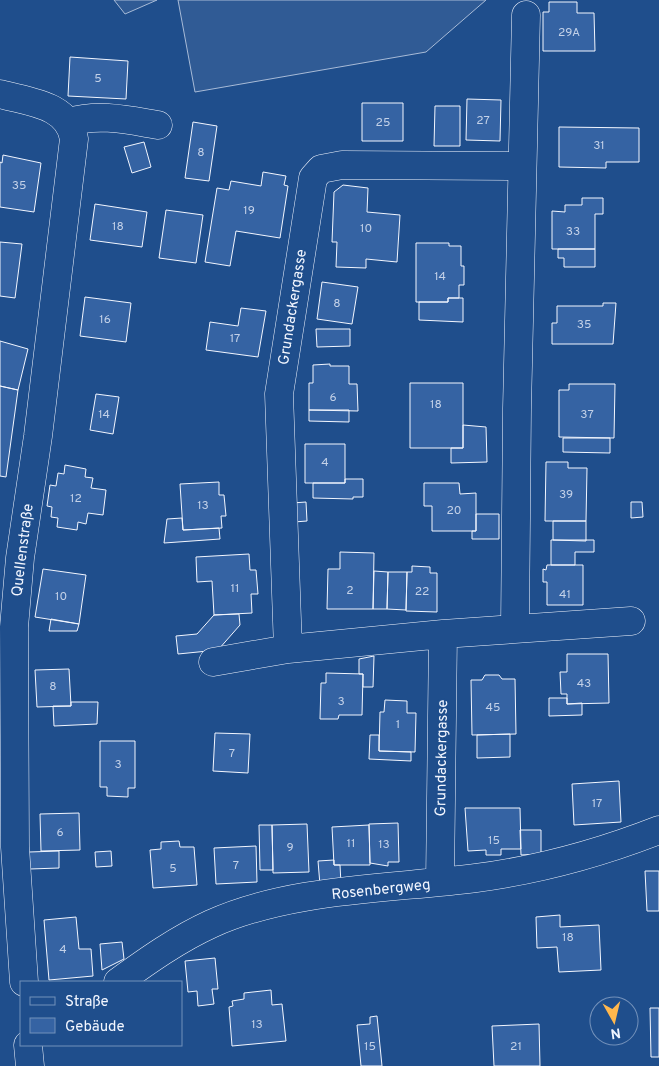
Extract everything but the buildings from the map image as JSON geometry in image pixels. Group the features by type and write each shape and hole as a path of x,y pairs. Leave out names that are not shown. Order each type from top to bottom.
{"street":[{"path":"515,627 521,166 524,128 526,15"},
{"path":"0,94 52,109 65,117 69,122 82,118 104,116 158,125"},
{"name":"Quellenstraße","path":"24,981 15,847 14,627 20,558 38,436 73,156 74,139 69,122"},
{"name":"Grundackergasse","path":"288,649 279,394 313,178 321,169 342,165 521,166"},
{"path":"213,662 288,649 515,627 631,621"},
{"name":"Grundackergasse","path":"440,882 443,634"},
{"name":"Rosenbergweg","path":"120,981 197,931 231,916 319,896 497,875 568,860 659,830"},
{"path":"28,1046 30,1066"}],"shaded area":[{"path":"114,0 157,0 125,14"},
{"path":"178,0 486,0 426,52 195,92"}]}
